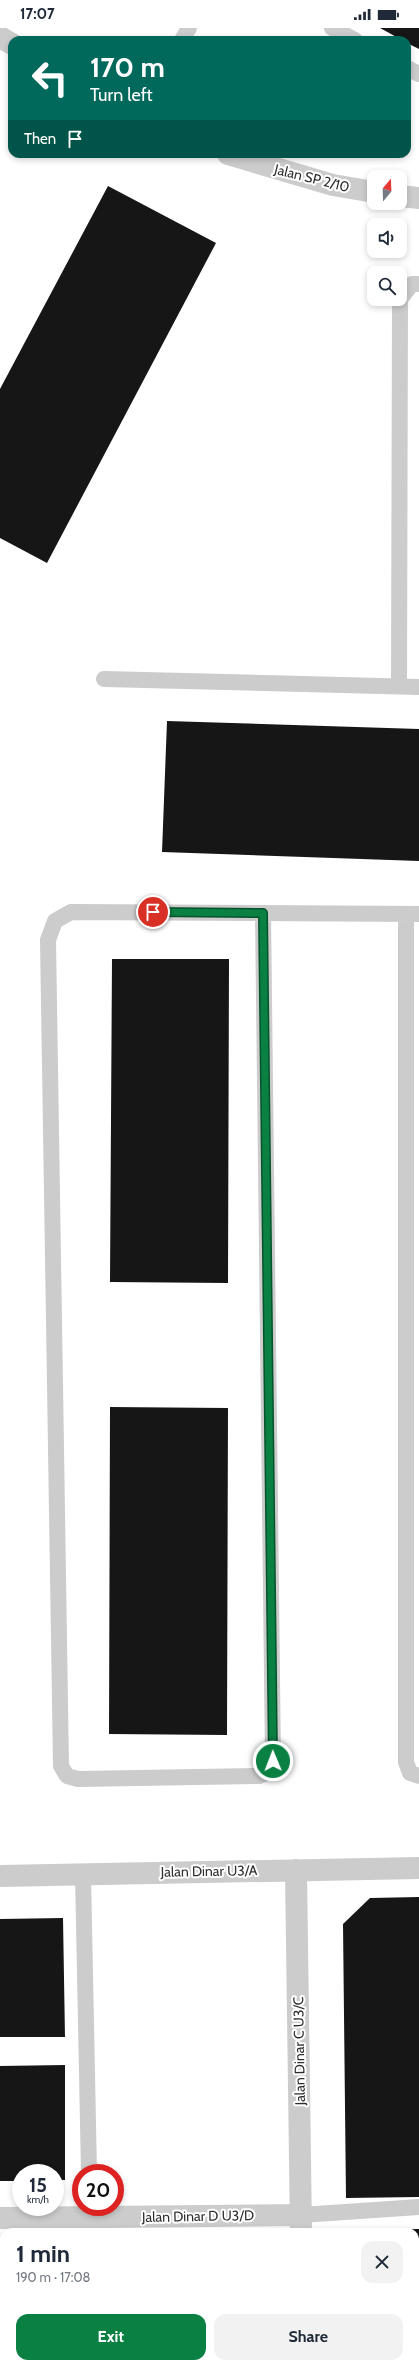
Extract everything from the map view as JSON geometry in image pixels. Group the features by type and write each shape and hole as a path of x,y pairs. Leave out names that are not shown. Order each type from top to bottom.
{"street":[{"name":"Jalan SP 2/10","path":"242,158 333,185 367,191"},
{"path":"407,197 419,198"},
{"name":"Jalan Dinar U3/A","path":"0,1876 419,1868"},
{"name":"Jalan Dinar C U3/C","path":"296,1870 301,2223"},
{"name":"Jalan Dinar D U3/D","path":"0,2218 301,2223"}],"lane":[{"path":"332,28 347,36"},
{"path":"399,686 400,299 412,284 419,284"},
{"path":"104,679 419,687"},
{"path":"263,913 273,1761 269,1772 259,1776 78,1779 67,1776 61,1766 48,940 56,921 70,912 263,913 412,914 406,1762 410,1773 419,1776"},
{"path":"83,1874 89,2164"},
{"path":"301,2223 419,2207"}],"building":[{"path":"380,28 419,28 419,49 411,45 411,36 395,36"},
{"path":"108,186 216,243 47,563 0,538 0,389"},
{"path":"167,721 419,729 419,861 162,852"},
{"path":"112,959 229,959 228,1283 110,1282"},
{"path":"110,1407 228,1408 227,1735 109,1734"},
{"path":"419,1897 419,2197 346,2198 343,1924 370,1898"},
{"path":"63,1918 65,2037 0,2037 0,1919"},
{"path":"65,2065 65,2180 64,2164 12,2164 12,2181 0,2181 0,2066"}],"route":[{"path":"153,912 263,913 273,1761"}]}
